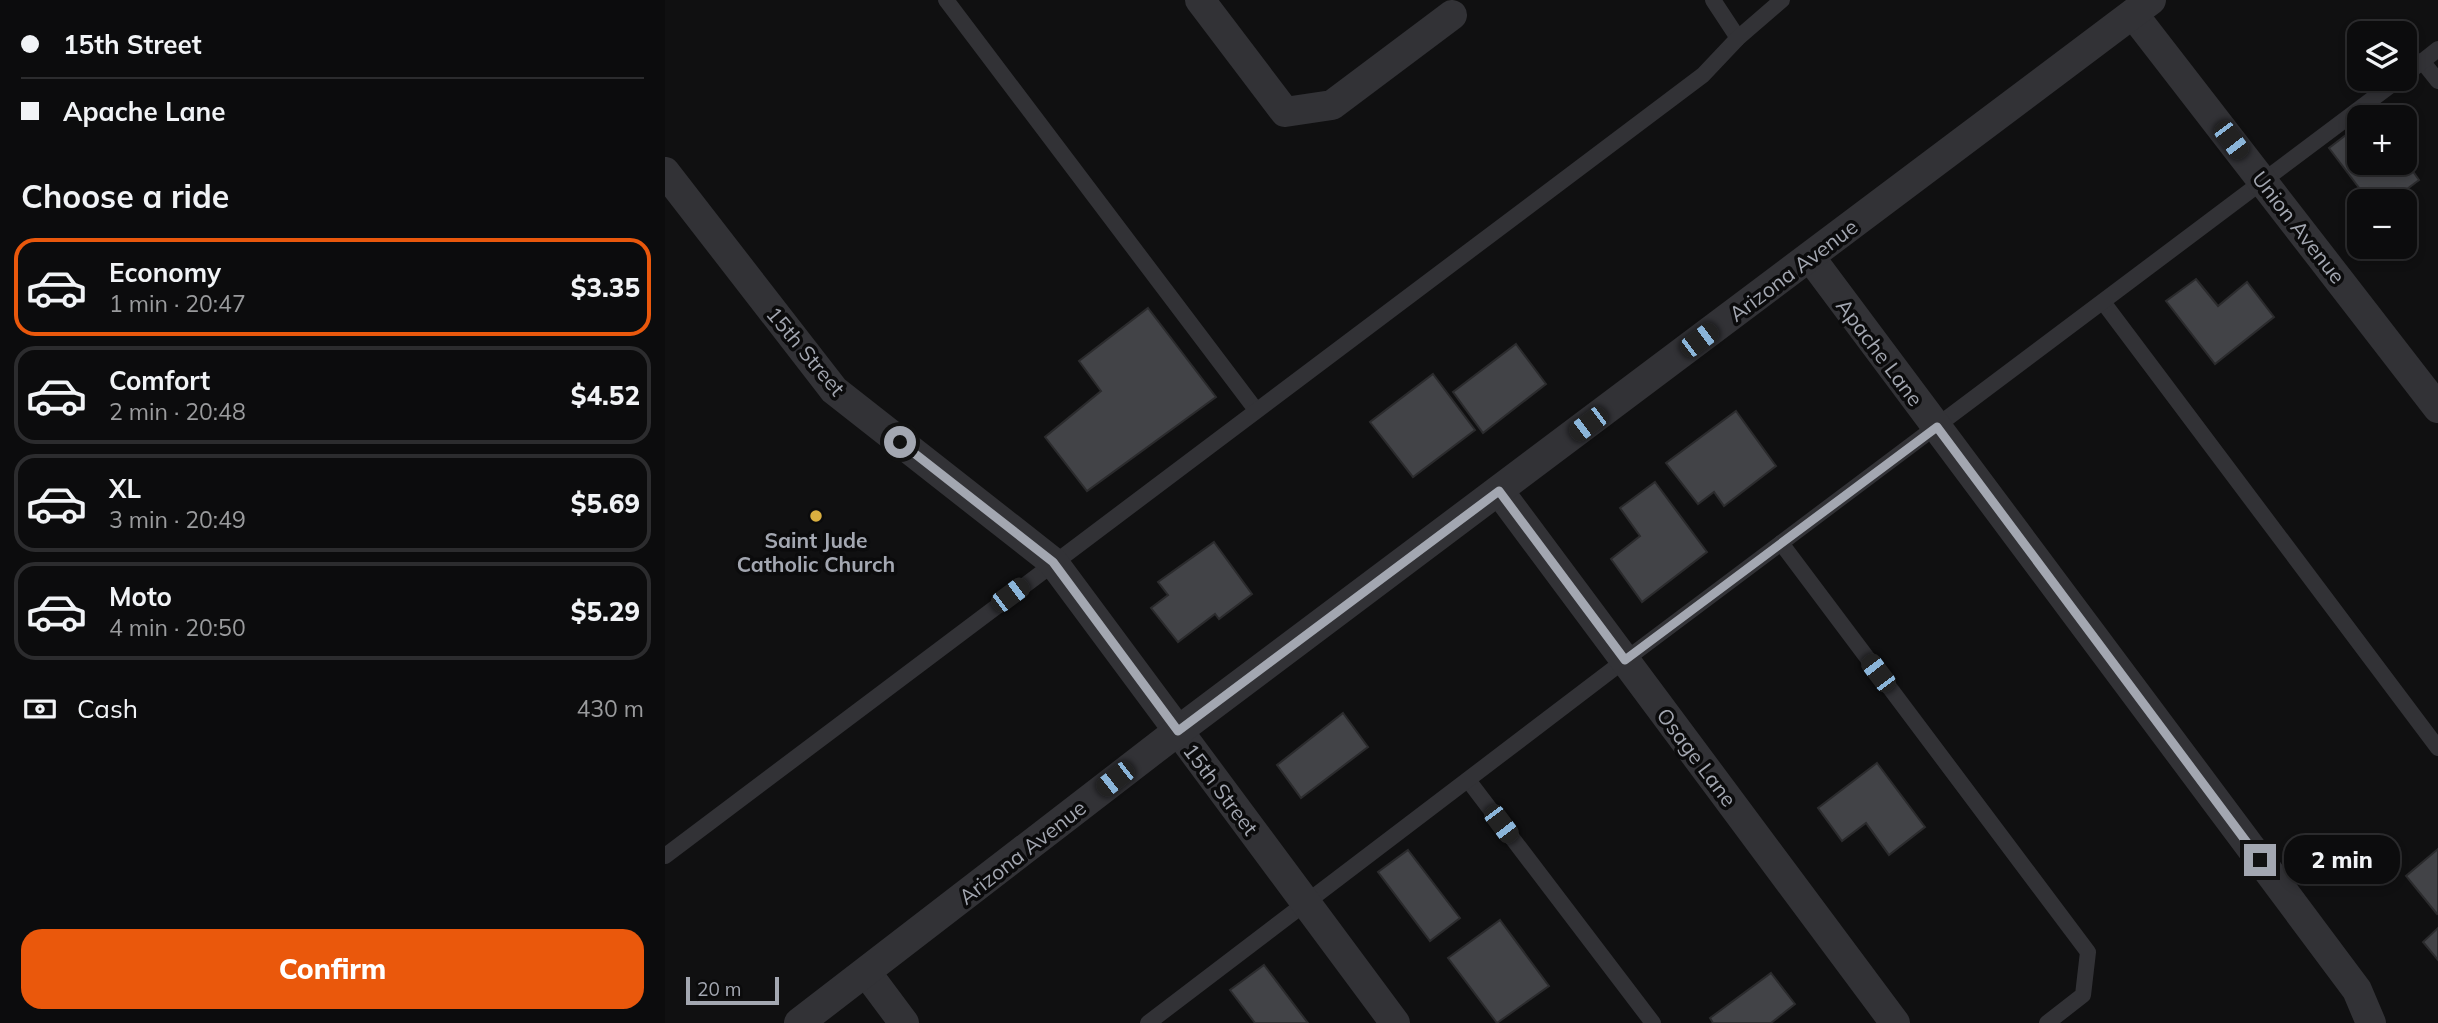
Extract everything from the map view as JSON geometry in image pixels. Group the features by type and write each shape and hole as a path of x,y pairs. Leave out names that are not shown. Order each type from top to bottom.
{"street":[{"path":"1200,0 1285,112 1332,105 1452,15"},
{"name":"Union Avenue","path":"2142,7 2263,182 2438,408"},
{"name":"Arizona Avenue","path":"799,1023 1178,731 2142,7"},
{"name":"15th Street","path":"665,172 834,390 1053,562 1395,1023"},
{"name":"Apache Lane","path":"1810,257 2357,990 2371,1023"},
{"name":"Osage Lane","path":"1499,491 1895,1023"},
{"path":"866,972 904,1023"}],"lane":[{"path":"946,0 1256,410"},
{"path":"1713,0 1738,38"},
{"path":"665,856 1703,75 1738,38 1782,0"},
{"path":"2417,66 2438,49"},
{"path":"2423,61 2438,81"},
{"path":"1153,1021 1625,660 2383,91"},
{"path":"2103,302 2438,748"},
{"path":"1781,544 2088,952 2084,995 2047,1023"},
{"path":"1468,780 1653,1023"}],"building":[{"path":"2347,134 2347,172 2329,148"},
{"path":"2349,175 2416,175 2419,180 2407,189 2360,189"},
{"path":"2196,279 2218,306 2247,282 2274,317 2215,364 2166,301"},
{"path":"1148,308 1216,397 1087,491 1045,437 1101,391 1079,361"},
{"path":"1516,344 1546,384 1483,433 1453,392"},
{"path":"1433,374 1475,430 1413,477 1370,422"},
{"path":"1736,411 1776,466 1724,506 1714,492 1698,504 1666,463"},
{"path":"1655,482 1707,552 1642,602 1611,559 1640,536 1620,508"},
{"path":"1214,542 1252,594 1219,619 1215,614 1178,642 1151,608 1168,595 1158,582"},
{"path":"1343,713 1368,747 1301,798 1277,765"},
{"path":"1877,763 1925,827 1889,855 1866,823 1842,841 1818,808"},
{"path":"2438,849 2438,913 2437,914 2406,876"},
{"path":"1408,850 1460,918 1430,941 1378,872"},
{"path":"1500,920 1549,986 1497,1023 1448,958"},
{"path":"2438,928 2438,960 2423,942"},
{"path":"1264,965 1308,1023 1255,1023 1230,990"},
{"path":"1771,973 1795,1004 1771,1023 1713,1023 1710,1018"}],"place":[{"name":"Saint Jude Catholic Church","path":"816,516"}],"route":[{"path":"900,442 1053,562 1178,731 1499,491 1625,660 1937,427 2260,860"}]}
